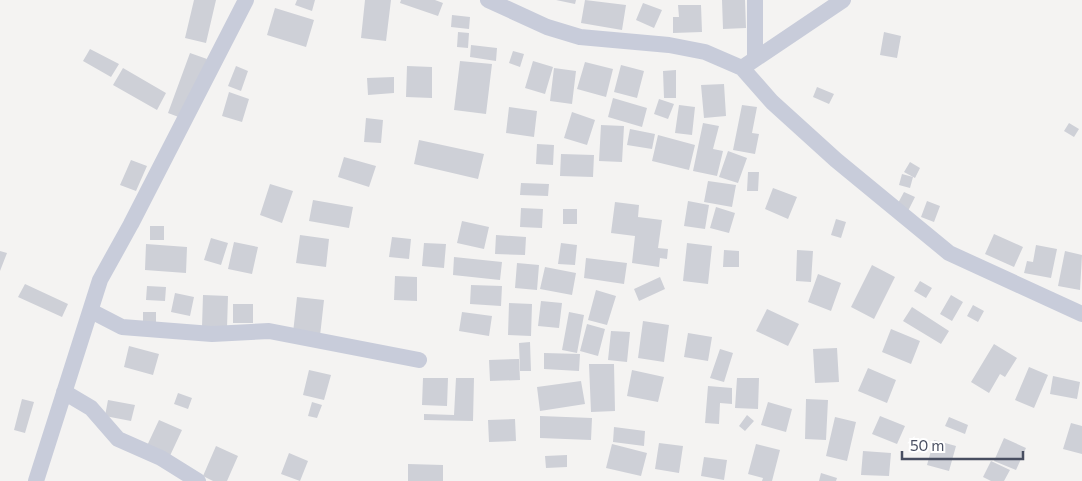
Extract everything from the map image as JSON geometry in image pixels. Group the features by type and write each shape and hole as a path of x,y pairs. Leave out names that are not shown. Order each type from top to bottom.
{"street":[{"path":"36,481 64,392 93,318 100,280 131,224 246,0"},
{"path":"488,0 547,28 580,37 669,45 748,63 844,0"},
{"path":"755,0 748,63 772,102 836,160 950,252 1082,314"},
{"path":"93,318 122,327 203,334 269,330 419,360"},
{"path":"64,392 91,408 118,439 161,458 198,481"}],"building":[{"path":"194,0 216,0 206,43 185,38"},
{"path":"297,0 315,0 312,11 295,5"},
{"path":"365,0 391,0 386,41 361,38"},
{"path":"401,0 435,0 443,3 438,16 400,3"},
{"path":"556,0 576,0 575,4"},
{"path":"585,0 626,5 622,30 581,23"},
{"path":"722,0 745,0 746,28 723,29"},
{"path":"643,3 662,10 654,28 636,20"},
{"path":"678,5 701,5 702,32 673,33 673,17 679,17"},
{"path":"275,8 314,20 306,47 267,35"},
{"path":"452,15 470,17 469,29 451,27"},
{"path":"458,32 469,33 468,48 457,47"},
{"path":"884,32 901,36 897,58 880,55"},
{"path":"471,45 497,48 496,61 470,57"},
{"path":"90,49 119,64 111,77 83,61"},
{"path":"513,51 524,54 520,67 509,63"},
{"path":"190,53 207,59 184,119 168,113"},
{"path":"460,61 492,64 486,114 454,110"},
{"path":"533,61 553,67 545,94 525,88"},
{"path":"585,62 613,69 606,97 577,89"},
{"path":"621,65 644,71 637,98 614,92"},
{"path":"236,66 248,71 241,91 228,86"},
{"path":"407,66 432,67 432,98 406,97"},
{"path":"123,68 166,93 157,110 113,85"},
{"path":"554,68 576,71 572,104 550,101"},
{"path":"676,70 676,98 664,98 663,71"},
{"path":"394,77 394,93 368,95 367,78"},
{"path":"724,84 726,116 704,118 701,85"},
{"path":"817,87 834,94 829,104 813,97"},
{"path":"229,92 249,99 242,122 222,116"},
{"path":"613,98 647,108 642,127 608,117"},
{"path":"659,99 674,104 668,119 654,114"},
{"path":"679,105 695,107 692,135 675,133"},
{"path":"742,105 757,107 752,133 759,134 755,154 733,150"},
{"path":"509,107 537,111 534,137 506,133"},
{"path":"572,112 595,120 587,145 564,138"},
{"path":"366,118 383,120 381,143 364,142"},
{"path":"703,123 719,126 713,149 723,151 717,176 693,171"},
{"path":"1069,123 1079,129 1074,137 1064,131"},
{"path":"601,125 624,126 622,162 599,161"},
{"path":"630,129 655,134 652,149 627,145"},
{"path":"658,135 695,145 689,170 652,161"},
{"path":"419,140 484,154 478,179 414,164"},
{"path":"537,144 554,145 553,165 536,164"},
{"path":"728,151 747,158 738,183 719,177"},
{"path":"561,154 594,155 593,177 560,176"},
{"path":"344,157 376,166 369,187 338,177"},
{"path":"131,160 147,166 136,191 120,185"},
{"path":"910,162 920,168 915,178 904,172"},
{"path":"748,172 759,172 758,191 747,191"},
{"path":"902,174 913,177 910,188 899,185"},
{"path":"708,181 736,185 732,207 704,202"},
{"path":"521,183 549,184 548,196 520,195"},
{"path":"270,184 293,191 282,223 260,215"},
{"path":"773,188 797,197 788,219 765,209"},
{"path":"904,192 915,197 908,211 897,205"},
{"path":"313,200 353,207 349,228 309,221"},
{"path":"688,201 709,205 705,229 684,226"},
{"path":"927,201 940,206 934,222 921,217"},
{"path":"615,202 639,205 638,217 662,220 658,248 668,249 667,259 660,258 659,267 632,263 635,236 611,233"},
{"path":"716,207 735,213 729,233 710,228"},
{"path":"521,208 543,209 542,228 520,227"},
{"path":"563,209 577,209 577,224 563,224"},
{"path":"836,219 846,222 841,238 831,235"},
{"path":"462,221 489,227 484,249 457,243"},
{"path":"150,226 164,226 164,240 150,240"},
{"path":"994,234 1023,247 1014,267 985,254"},
{"path":"300,235 329,239 326,267 296,263"},
{"path":"496,235 526,237 525,255 495,254"},
{"path":"392,237 411,239 409,259 389,257"},
{"path":"211,238 228,243 221,265 204,260"},
{"path":"234,242 258,247 252,274 228,269"},
{"path":"424,243 446,244 444,268 422,266"},
{"path":"561,243 577,245 575,265 558,264"},
{"path":"687,243 712,246 708,284 683,281"},
{"path":"146,244 187,247 186,273 145,270"},
{"path":"1036,245 1057,249 1051,278 1024,273 1027,261 1033,262"},
{"path":"724,250 739,251 739,267 723,267"},
{"path":"797,250 813,251 811,282 796,281"},
{"path":"0,251 7,253 0,271"},
{"path":"1065,251 1082,255 1080,290 1058,286"},
{"path":"454,257 502,262 500,280 453,275"},
{"path":"586,258 627,263 624,284 584,278"},
{"path":"517,263 539,265 537,290 515,288"},
{"path":"872,265 895,277 874,319 851,307"},
{"path":"545,267 576,273 572,295 540,289"},
{"path":"818,274 841,283 831,311 808,302"},
{"path":"395,276 417,277 417,301 394,300"},
{"path":"660,277 665,289 639,301 634,289"},
{"path":"920,281 932,288 926,298 914,291"},
{"path":"25,284 68,304 62,317 18,297"},
{"path":"471,285 502,286 501,306 470,304"},
{"path":"147,286 166,287 165,301 146,300"},
{"path":"596,290 616,296 607,325 588,320"},
{"path":"175,293 194,297 190,316 171,312"},
{"path":"203,295 228,296 227,328 202,327"},
{"path":"951,295 963,302 952,321 940,314"},
{"path":"297,297 324,300 320,336 293,333"},
{"path":"541,301 562,303 559,328 538,326"},
{"path":"509,303 532,304 531,336 508,335"},
{"path":"233,304 253,304 253,323 233,323"},
{"path":"973,305 984,311 978,322 967,316"},
{"path":"912,307 949,331 941,344 903,321"},
{"path":"767,309 799,324 788,346 756,331"},
{"path":"143,312 156,312 156,322 143,322"},
{"path":"462,312 492,316 489,336 459,331"},
{"path":"569,312 584,315 577,353 562,350"},
{"path":"643,321 669,325 664,362 638,358"},
{"path":"587,324 605,329 598,356 580,351"},
{"path":"891,329 920,341 911,364 882,352"},
{"path":"611,331 630,332 627,362 608,360"},
{"path":"688,333 712,337 708,361 684,357"},
{"path":"530,342 531,371 520,371 519,343"},
{"path":"994,344 1017,358 1005,377 1000,374 989,393 971,382"},
{"path":"129,346 159,354 153,375 124,367"},
{"path":"837,348 839,382 815,383 813,349"},
{"path":"720,349 733,353 724,382 710,378"},
{"path":"544,353 580,354 579,371 544,369"},
{"path":"519,359 520,380 490,381 489,360"},
{"path":"589,364 614,364 615,411 591,412"},
{"path":"1029,367 1048,375 1034,408 1015,400"},
{"path":"868,368 896,380 887,403 858,391"},
{"path":"309,370 331,375 324,400 303,395"},
{"path":"632,370 664,377 658,402 627,396"},
{"path":"1053,376 1080,382 1077,399 1050,394"},
{"path":"423,378 448,378 447,406 422,405"},
{"path":"456,378 474,378 473,421 424,420 424,414 454,415"},
{"path":"737,378 759,378 758,409 735,408"},
{"path":"581,381 585,404 540,411 537,387"},
{"path":"708,386 732,388 732,404 720,403 719,424 705,423"},
{"path":"178,393 192,398 188,409 174,404"},
{"path":"22,399 34,402 25,433 14,430"},
{"path":"806,399 828,400 826,440 805,439"},
{"path":"108,400 135,405 131,421 105,416"},
{"path":"312,402 322,405 317,418 308,416"},
{"path":"768,402 792,409 786,432 761,425"},
{"path":"747,415 754,421 745,431 739,426"},
{"path":"540,416 592,418 591,440 540,438"},
{"path":"880,416 905,426 897,444 872,434"},
{"path":"835,417 856,422 847,461 826,456"},
{"path":"949,417 968,425 965,434 945,426"},
{"path":"515,419 516,441 489,442 488,420"},
{"path":"159,420 182,430 168,460 145,450"},
{"path":"1071,423 1082,426 1082,454 1063,449"},
{"path":"614,427 645,431 644,446 613,442"},
{"path":"1004,438 1026,448 1016,470 994,461"},
{"path":"934,440 956,446 949,471 927,465"},
{"path":"659,443 683,446 679,473 655,469"},
{"path":"612,444 647,453 641,476 606,468"},
{"path":"756,444 780,450 772,481 762,481 763,478 748,474"},
{"path":"216,446 238,456 227,481 213,481 203,476"},
{"path":"863,451 891,453 889,476 861,475"},
{"path":"289,453 308,461 300,481 281,474"},
{"path":"567,455 567,467 546,468 545,456"},
{"path":"704,457 727,460 724,480 701,476"},
{"path":"991,461 1010,470 1004,481 991,481 983,477"},
{"path":"408,464 443,465 443,481 408,481"},
{"path":"821,473 837,478 836,481 819,481"}]}
